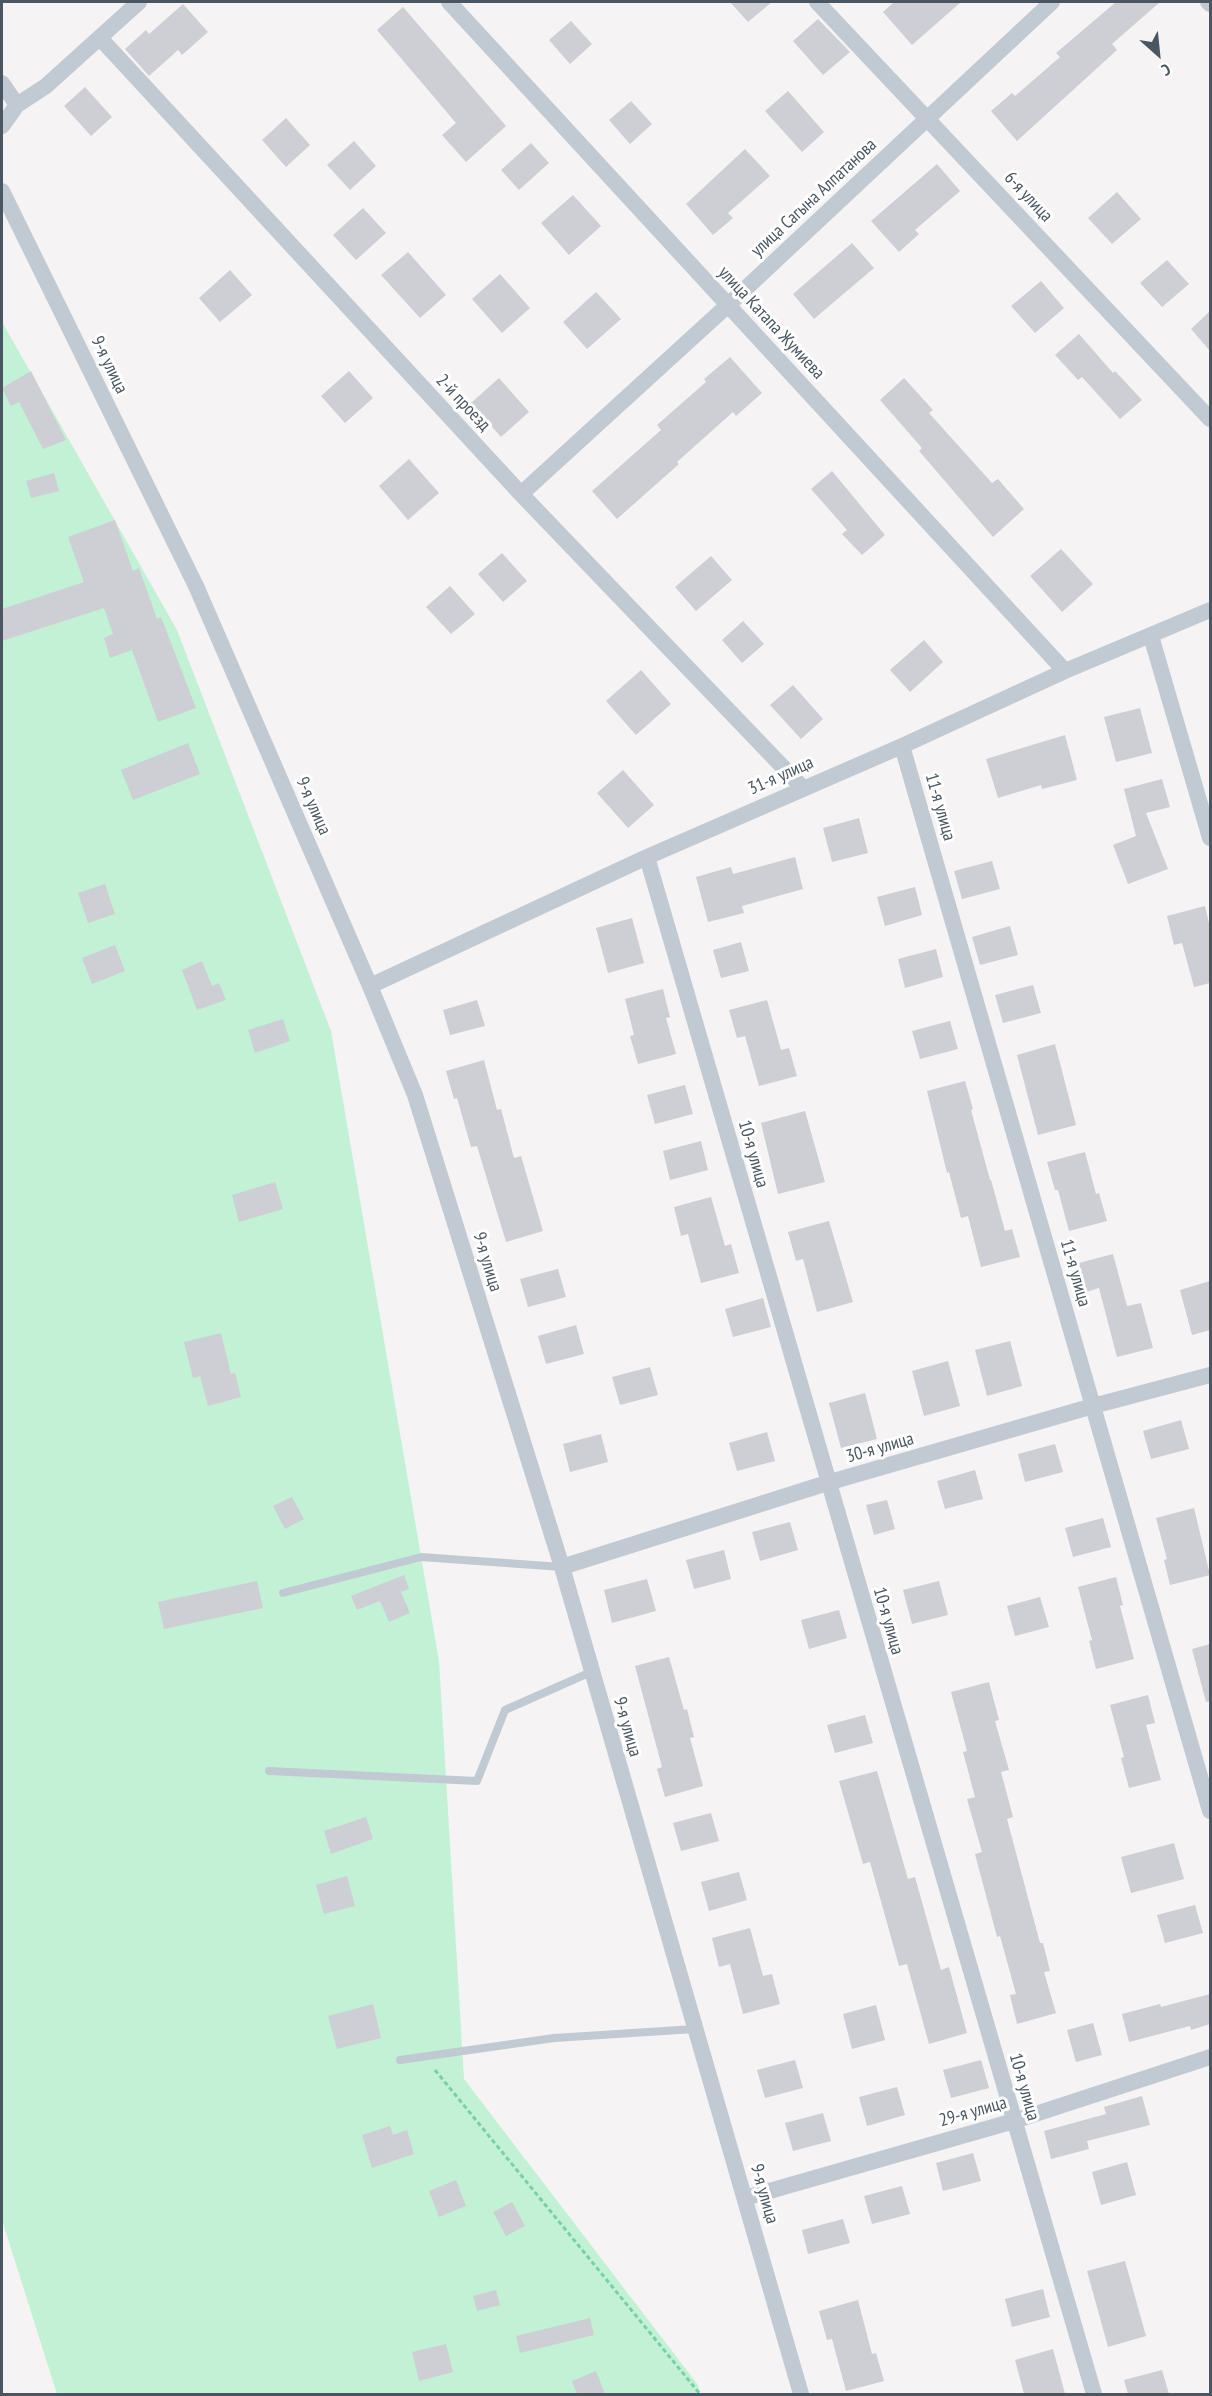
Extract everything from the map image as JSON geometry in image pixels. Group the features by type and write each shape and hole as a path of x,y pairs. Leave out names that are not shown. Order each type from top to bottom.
{"street":[{"path":"2,126 17,105 46,86 139,2"},
{"name":"улица Катапа Жумиева","path":"449,2 1065,671"},
{"name":"6-я улица","path":"817,2 1210,418"},
{"name":"улица Сагына Алпатанова","path":"521,494 728,305 1052,2"},
{"name":"2-й проезд","path":"100,38 521,494 803,788"},
{"path":"2,83 17,105"},
{"name":"9-я улица","path":"2,191 196,586 415,1095 562,1567 801,2394"},
{"name":"31-я улица","path":"370,986 647,857 903,746 1065,671 1210,610"},
{"path":"1151,636 1210,838"},
{"name":"11-я улица","path":"903,746 1210,1811"},
{"name":"10-я улица","path":"647,857 827,1483 1094,2394"},
{"name":"30-я улица","path":"562,1567 827,1483 1093,1406 1210,1375"},
{"name":"29-я улица","path":"745,2198 1014,2121 1210,2057"}],"lane":[{"path":"283,1593 421,1557 562,1567"},
{"path":"269,1771 477,1781 505,1710 591,1672"},
{"path":"400,2060 554,2038 695,2029"}],"path":[{"path":"435,2070 700,2394"}],"green space":[{"path":"2,322 177,630 331,1031 439,1661 464,2079 698,2385 700,2394 57,2394 2,2220"}],"building":[{"path":"730,2 772,2 748,22"},
{"path":"894,2 961,2 912,45 883,12"},
{"path":"1116,2 1160,2 1112,44 1117,50 1017,141 991,111 1012,93 1015,96 1060,57 1056,53"},
{"path":"183,4 208,32 182,55 178,50 149,76 125,49 146,30 149,34"},
{"path":"403,7 506,126 466,162 442,135 456,123 377,30"},
{"path":"818,19 850,52 823,75 793,41"},
{"path":"571,21 592,44 570,64 549,40"},
{"path":"85,87 112,117 91,136 64,106"},
{"path":"788,91 824,132 802,152 765,111"},
{"path":"631,101 652,124 630,144 609,120"},
{"path":"286,118 310,145 286,167 262,140"},
{"path":"354,141 376,166 350,190 327,165"},
{"path":"531,143 549,163 519,190 501,170"},
{"path":"745,149 770,176 728,213 733,218 713,235 686,204"},
{"path":"937,164 960,191 915,230 919,234 899,252 871,221"},
{"path":"1117,192 1141,219 1112,244 1088,218"},
{"path":"573,195 601,226 569,255 541,223"},
{"path":"363,208 386,233 356,260 333,235"},
{"path":"852,243 874,268 814,319 793,294"},
{"path":"408,252 446,295 420,318 381,275"},
{"path":"1167,260 1189,284 1162,307 1140,283"},
{"path":"230,270 252,295 220,322 199,298"},
{"path":"500,274 530,308 502,333 472,299"},
{"path":"1041,281 1064,308 1035,333 1011,306"},
{"path":"596,292 621,319 587,349 563,322"},
{"path":"1210,311 1210,351 1191,329"},
{"path":"1079,334 1113,373 1115,371 1142,400 1120,419 1082,377 1078,380 1055,355"},
{"path":"730,357 762,393 736,416 733,412 617,519 592,491 661,430 657,425 706,382 704,379"},
{"path":"31,371 66,440 43,449 19,402 11,406 2,388"},
{"path":"349,371 373,398 345,423 321,396"},
{"path":"499,378 529,412 501,437 471,403"},
{"path":"904,378 933,410 929,413 992,483 998,479 1024,509 993,537 919,451 922,448 880,400"},
{"path":"409,459 439,493 408,520 379,486"},
{"path":"832,471 885,535 862,555 842,534 847,530 811,489"},
{"path":"54,473 59,491 31,498 26,481"},
{"path":"115,520 133,571 139,568 157,619 161,617 196,708 158,722 132,650 110,658 104,638 113,634 104,608 2,641 2,609 84,582 68,537"},
{"path":"1061,549 1093,584 1062,612 1030,576"},
{"path":"502,553 527,581 503,602 478,574"},
{"path":"711,556 732,580 696,611 675,587"},
{"path":"450,586 475,614 451,634 426,607"},
{"path":"743,621 764,644 742,663 722,640"},
{"path":"924,640 943,662 910,692 890,670"},
{"path":"641,670 671,704 636,735 606,701"},
{"path":"793,685 823,719 801,739 770,705"},
{"path":"1140,708 1152,753 1116,762 1104,717"},
{"path":"1065,735 1077,780 1042,789 1041,785 998,798 986,759"},
{"path":"188,743 200,774 133,800 121,770"},
{"path":"623,770 654,805 628,828 597,793"},
{"path":"1162,779 1170,807 1146,813 1168,869 1128,884 1113,845 1136,836 1124,789"},
{"path":"859,818 868,853 832,862 823,828"},
{"path":"795,857 803,889 742,906 744,913 708,922 696,877 731,867 733,874"},
{"path":"992,861 1000,889 962,899 954,871"},
{"path":"105,884 115,914 88,923 78,893"},
{"path":"915,887 922,915 885,926 877,897"},
{"path":"1205,906 1210,928 1210,983 1194,987 1182,943 1174,945 1167,916"},
{"path":"632,918 644,963 608,973 596,928"},
{"path":"1010,926 1018,955 980,965 972,937"},
{"path":"741,942 749,971 721,978 713,950"},
{"path":"115,945 125,971 92,984 82,958"},
{"path":"936,949 943,977 905,988 898,959"},
{"path":"202,961 212,986 219,983 226,1000 197,1010 182,970"},
{"path":"1033,985 1041,1013 1003,1023 995,995"},
{"path":"663,989 670,1017 666,1018 676,1054 638,1064 630,1036 634,1035 625,999"},
{"path":"477,1000 485,1026 450,1035 443,1010"},
{"path":"767,1000 781,1050 789,1048 797,1076 759,1086 745,1036 737,1038 729,1010"},
{"path":"283,1019 290,1041 255,1053 248,1030"},
{"path":"950,1021 958,1049 920,1059 912,1031"},
{"path":"1055,1044 1076,1125 1038,1135 1017,1055"},
{"path":"484,1060 497,1110 501,1109 514,1158 521,1156 543,1231 506,1242 477,1146 471,1147 457,1098 454,1099 446,1071"},
{"path":"965,1081 1005,1231 1012,1229 1020,1257 981,1267 968,1216 961,1218 949,1172 947,1173 927,1091"},
{"path":"685,1085 693,1114 655,1124 647,1095"},
{"path":"805,1111 825,1182 778,1194 761,1123"},
{"path":"701,1141 708,1170 670,1180 663,1151"},
{"path":"1085,1152 1096,1194 1099,1193 1107,1221 1069,1231 1058,1190 1055,1190 1047,1162"},
{"path":"275,1182 283,1209 239,1222 232,1195"},
{"path":"711,1197 725,1246 731,1244 739,1273 701,1283 688,1234 681,1236 674,1207"},
{"path":"829,1221 853,1302 817,1312 803,1259 796,1261 788,1232"},
{"path":"1113,1254 1127,1306 1141,1303 1153,1348 1117,1357 1099,1288 1083,1293 1075,1264"},
{"path":"558,1269 566,1297 528,1307 520,1279"},
{"path":"1210,1281 1210,1330 1192,1335 1180,1290"},
{"path":"763,1298 771,1327 733,1337 725,1309"},
{"path":"576,1325 584,1354 546,1364 538,1336"},
{"path":"221,1333 231,1374 235,1373 241,1397 208,1406 200,1376 193,1378 184,1342"},
{"path":"1010,1341 1022,1386 987,1396 975,1350"},
{"path":"948,1361 960,1406 924,1416 912,1371"},
{"path":"650,1367 658,1395 620,1405 612,1377"},
{"path":"865,1393 877,1439 841,1448 829,1403"},
{"path":"1181,1420 1189,1449 1151,1459 1143,1431"},
{"path":"767,1432 775,1461 737,1471 729,1443"},
{"path":"601,1434 608,1462 570,1472 563,1444"},
{"path":"1055,1444 1063,1472 1025,1482 1018,1454"},
{"path":"975,1470 983,1499 945,1509 937,1481"},
{"path":"292,1497 304,1519 285,1529 273,1506"},
{"path":"887,1500 895,1529 874,1535 866,1505"},
{"path":"1194,1508 1210,1575 1170,1585 1164,1560 1167,1559 1156,1518"},
{"path":"1103,1518 1111,1547 1073,1557 1065,1528"},
{"path":"790,1522 798,1550 760,1561 752,1532"},
{"path":"724,1550 731,1579 694,1589 686,1560"},
{"path":"404,1575 409,1589 401,1592 410,1613 389,1622 380,1601 357,1610 351,1596"},
{"path":"1116,1577 1123,1605 1120,1606 1134,1659 1096,1669 1089,1641 1092,1640 1078,1587"},
{"path":"647,1579 656,1611 612,1623 604,1590"},
{"path":"257,1581 263,1608 164,1629 158,1602"},
{"path":"939,1581 948,1615 912,1624 903,1590"},
{"path":"1040,1597 1049,1627 1015,1636 1007,1606"},
{"path":"839,1610 847,1638 809,1649 801,1620"},
{"path":"1210,1644 1210,1701 1206,1702 1192,1649"},
{"path":"669,1657 684,1710 687,1709 694,1737 690,1738 703,1786 665,1797 657,1769 662,1767 635,1666"},
{"path":"989,1682 999,1720 995,1721 1009,1770 1001,1772 1013,1817 1007,1819 1040,1943 1043,1943 1050,1971 1044,1972 1056,2013 1017,2024 1010,1995 1016,1994 1000,1936 997,1937 975,1854 982,1852 967,1799 975,1797 963,1752 967,1751 951,1692"},
{"path":"1148,1695 1155,1723 1146,1725 1161,1780 1129,1788 1121,1758 1124,1757 1110,1705"},
{"path":"865,1715 873,1743 835,1753 827,1725"},
{"path":"877,1771 908,1879 915,1877 941,1970 949,1967 967,2033 929,2044 907,1964 899,1966 870,1862 863,1864 839,1781"},
{"path":"711,1813 719,1841 681,1851 673,1823"},
{"path":"366,1817 373,1839 331,1854 324,1831"},
{"path":"1174,1843 1184,1879 1131,1893 1121,1857"},
{"path":"739,1872 747,1900 709,1911 701,1882"},
{"path":"347,1876 355,1906 324,1914 316,1885"},
{"path":"1195,1905 1203,1933 1165,1943 1157,1915"},
{"path":"750,1928 763,1976 772,1974 780,2004 743,2014 730,1964 719,1967 712,1938"},
{"path":"1210,1994 1210,2024 1191,2030 1190,2026 1129,2042 1122,2014 1160,2004 1161,2007"},
{"path":"373,2004 381,2038 337,2049 328,2016"},
{"path":"876,2005 885,2040 852,2049 843,2014"},
{"path":"1093,2023 1102,2055 1076,2062 1067,2030"},
{"path":"795,2060 803,2088 765,2098 757,2070"},
{"path":"981,2060 989,2088 951,2098 943,2070"},
{"path":"897,2087 905,2115 867,2126 859,2097"},
{"path":"1142,2096 1150,2125 1087,2141 1089,2149 1051,2159 1044,2131 1106,2114 1104,2107"},
{"path":"823,2113 831,2141 793,2151 785,2123"},
{"path":"390,2126 393,2135 407,2130 414,2154 372,2168 362,2135"},
{"path":"973,2153 981,2181 943,2191 936,2163"},
{"path":"1127,2162 1136,2195 1101,2205 1092,2172"},
{"path":"456,2180 466,2206 439,2217 429,2191"},
{"path":"902,2186 910,2214 872,2224 864,2196"},
{"path":"512,2202 525,2226 506,2236 493,2212"},
{"path":"843,2219 850,2243 808,2254 802,2230"},
{"path":"1125,2261 1146,2336 1108,2347 1087,2271"},
{"path":"1043,2289 1050,2317 1012,2327 1005,2299"},
{"path":"496,2290 500,2305 477,2311 473,2296"},
{"path":"858,2300 872,2354 876,2353 884,2381 846,2391 832,2339 827,2340 819,2311"},
{"path":"590,2318 594,2335 520,2353 516,2336"},
{"path":"446,2344 453,2372 419,2381 412,2352"},
{"path":"1053,2349 1065,2394 1024,2394 1015,2360"},
{"path":"1162,2370 1169,2394 1128,2394 1124,2380"},
{"path":"596,2371 605,2394 577,2394 572,2381"}]}
